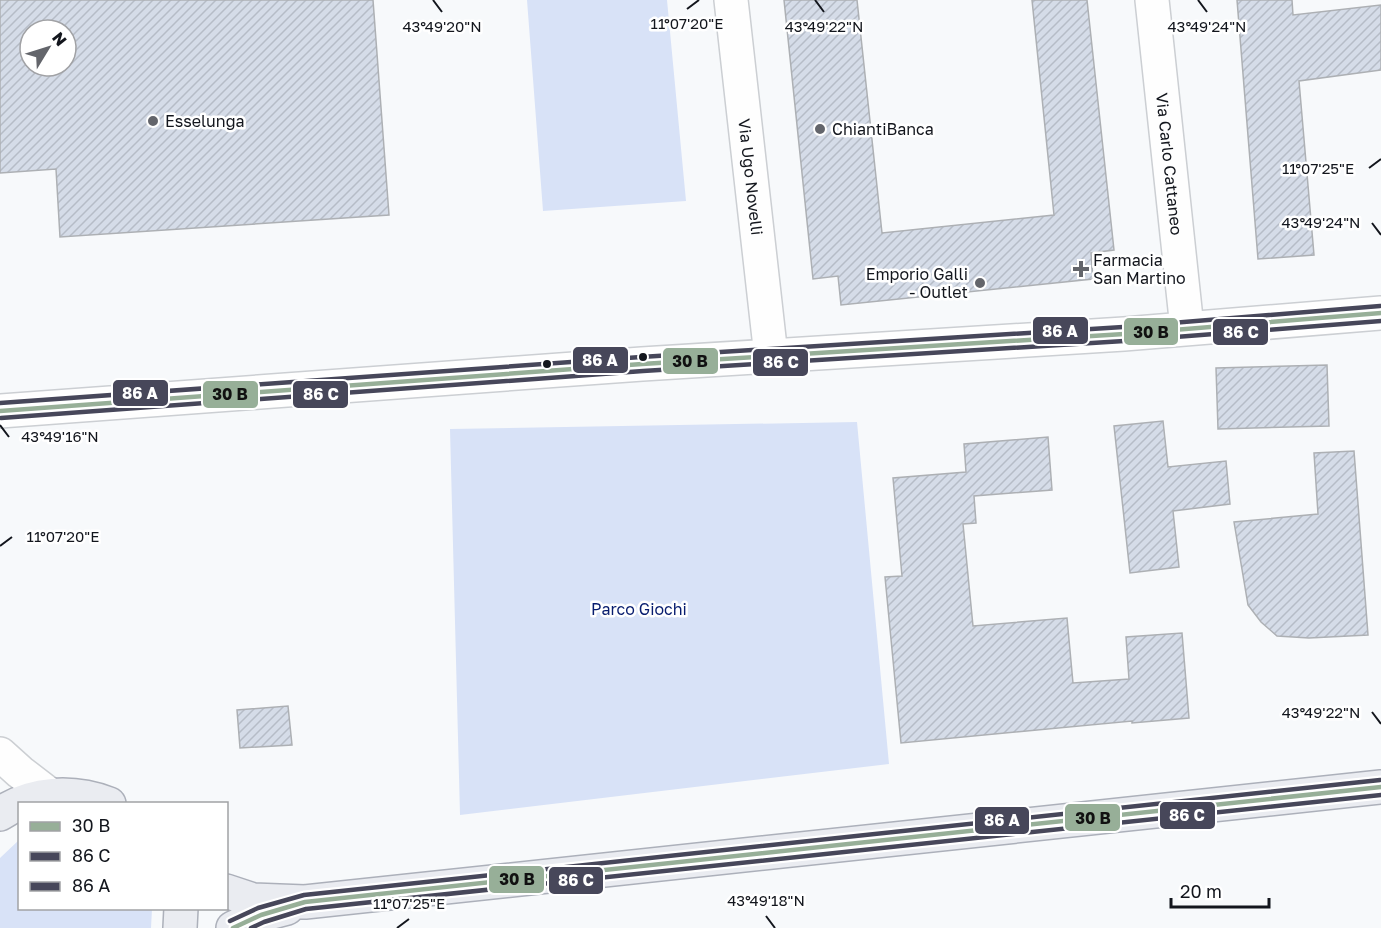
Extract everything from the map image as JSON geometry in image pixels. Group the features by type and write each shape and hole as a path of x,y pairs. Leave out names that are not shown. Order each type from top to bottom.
{"main road":[{"path":"228,892 253,900 305,902 1381,787"},
{"path":"26,802 50,795 88,797 103,802"},
{"path":"0,814 18,805"},
{"path":"233,928 261,915 305,902"},
{"path":"180,928 181,910"}],"street":[{"name":"Via Ugo Novelli","path":"731,0 771,356"},
{"name":"Via Carlo Cattaneo","path":"1152,0 1187,328"},
{"path":"0,411 1381,313"},
{"path":"0,754 50,795"}],"green space":[{"path":"527,0 667,0 686,201 543,211"},
{"name":"Parco Giochi","path":"857,422 889,764 460,815 450,429"},
{"path":"18,841 18,910 152,910 151,928 0,928 0,858"}],"building":[{"path":"0,0 373,0 389,215 60,237 56,169 0,173"},
{"path":"784,0 857,0 882,233 1054,215 1032,0 1087,0 1114,250 1091,253 1093,279 841,305 838,276 813,279"},
{"path":"1237,0 1292,0 1293,15 1381,5 1381,70 1299,81 1314,255 1258,259"},
{"path":"1327,365 1329,426 1218,429 1216,368"},
{"path":"1163,421 1168,467 1226,461 1230,504 1173,511 1179,567 1130,573 1114,426"},
{"path":"1048,437 1052,490 974,496 976,523 963,524 973,626 1067,618 1073,683 1129,679 1126,637 1182,633 1189,718 1132,723 1132,721 901,743 885,577 902,576 893,478 966,472 964,444"},
{"path":"1354,451 1368,635 1309,638 1277,636 1261,622 1248,605 1234,522 1318,514 1314,453"},
{"path":"288,706 292,745 240,748 237,710"}],"transit line":[{"path":"0,403 641,357 1123,327 1380,306"},
{"path":"0,411 642,364 1124,334 1381,313"},
{"path":"1,418 643,371 1124,341 1381,321"},
{"path":"230,921 258,908 304,895 1380,780"},
{"path":"233,928 261,915 305,902 1381,787"},
{"path":"251,928 306,909 1381,795"}],"place":[{"name":"Esselunga","path":"153,121"},
{"name":"ChiantiBanca","path":"820,129"},
{"name":"Farmacia San Martino","path":"1081,269"},
{"name":"Emporio Galli - Outlet","path":"980,283"}]}
